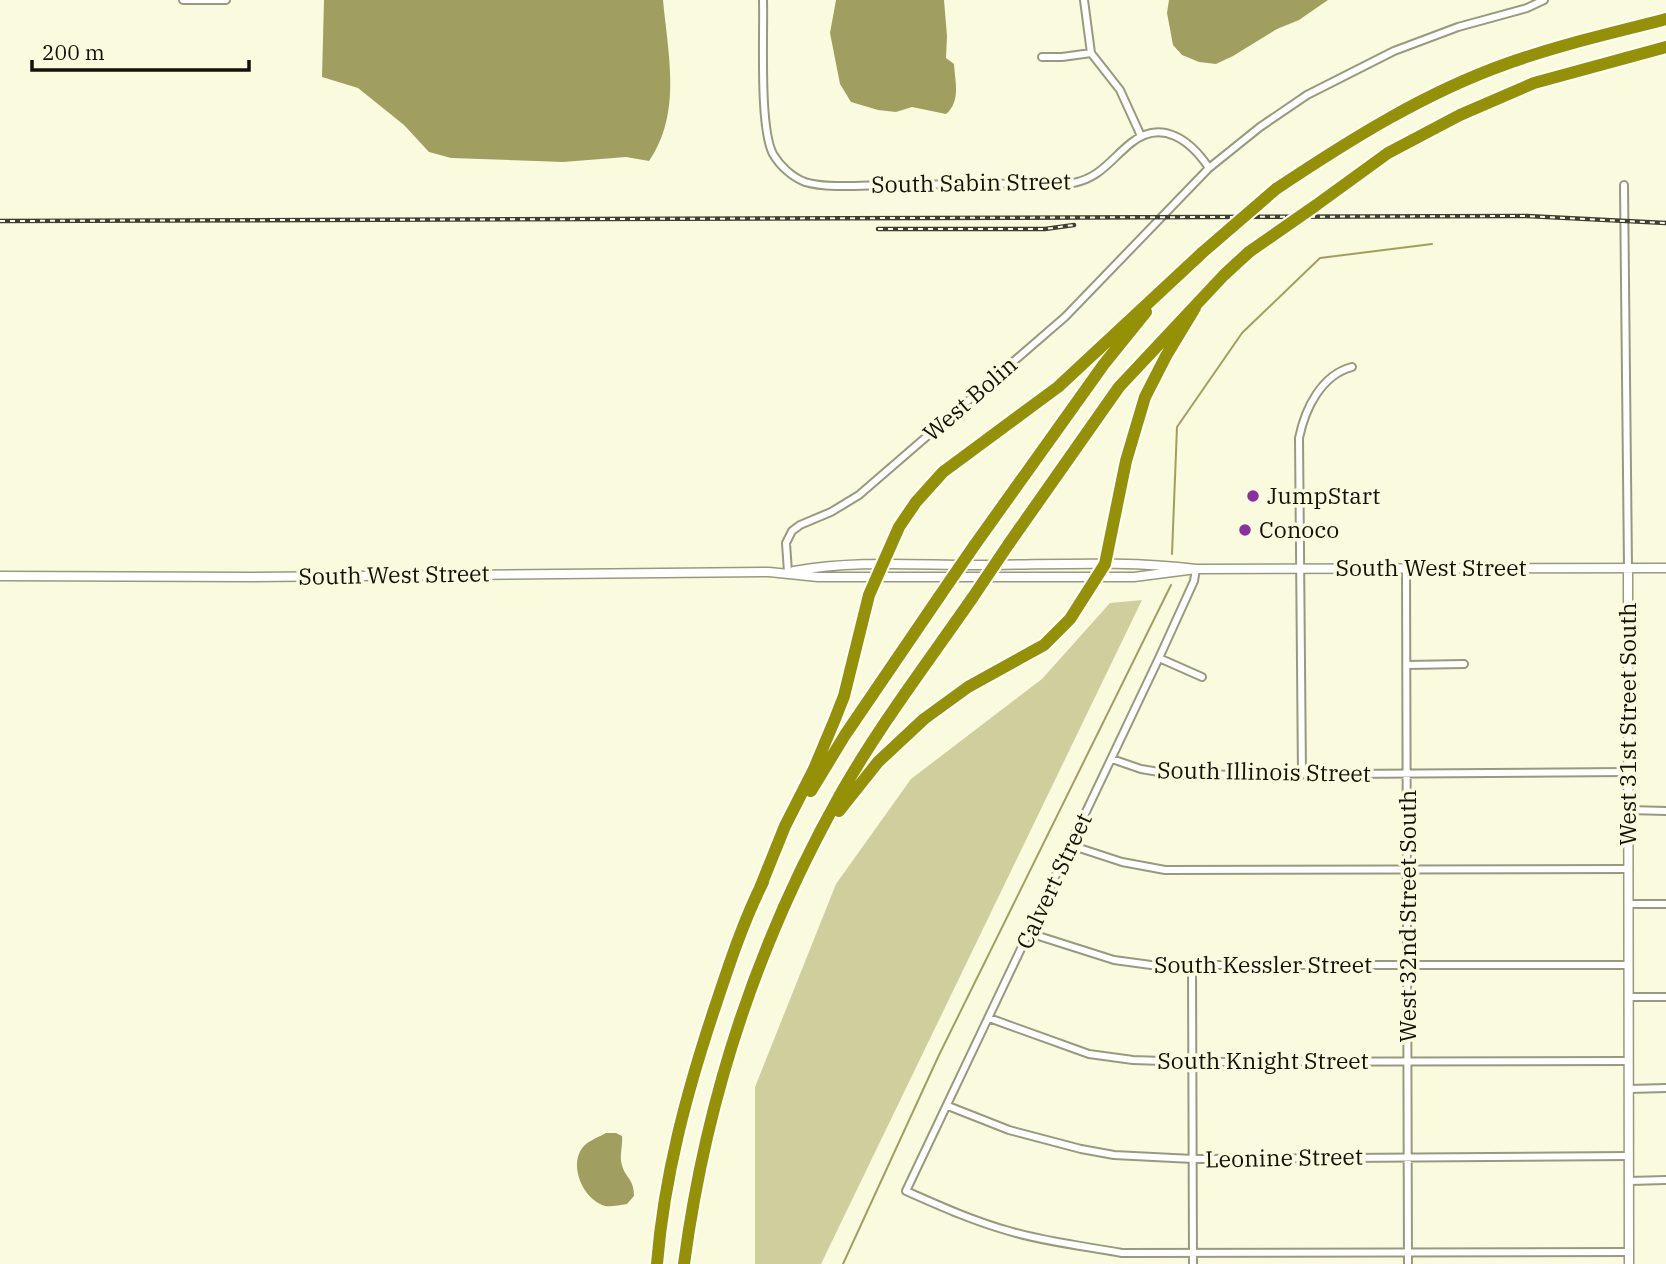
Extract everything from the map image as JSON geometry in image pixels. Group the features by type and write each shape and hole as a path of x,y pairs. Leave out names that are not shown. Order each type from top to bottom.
{"highway":[{"path":"657,1264 660,1225 669,1176 692,1081 728,969 785,826 844,696 869,595 899,527 916,502 943,472 1040,403 1203,252 1276,189 1304,169 1377,126 1463,81 1507,64 1666,19"},
{"path":"684,1264 699,1172 725,1066 765,949 807,857 870,745 1119,387 1224,275 1250,252 1388,153 1452,119 1534,83 1666,47"},
{"path":"760,888 805,800 939,597 1104,364 1168,285"},
{"path":"807,857 837,813 886,754 947,701 1044,645 1070,620 1105,564 1126,461 1138,416 1152,381 1195,308"}],"street":[{"path":"183,0 226,0"},
{"name":"South Sabin Street","path":"763,0 766,135 775,157 797,178 817,184 1073,183 1091,178 1106,169 1141,136"},
{"path":"1084,0 1091,53 1120,90 1141,136 1166,133 1179,137 1193,146 1209,168 1260,127 1340,76 1425,39 1527,8 1544,0"},
{"path":"1042,57 1091,53"},
{"name":"West Bolin","path":"788,572 786,543 792,531 859,495 1065,317 1209,168"},
{"name":"West 31st Street South","path":"1625,185 1629,1264"},
{"path":"1301,775 1299,438 1303,417 1323,385 1340,370 1352,367"},
{"name":"South West Street","path":"0,576 249,577 788,572 817,567 883,565 1105,564 1196,569 1666,568"},
{"name":"West 32nd Street South","path":"1406,568 1408,1264"},
{"name":"South West Street","path":"788,572 818,577 876,578 1134,577 1196,569"},
{"name":"Calvert Street","path":"1193,1254 1122,1253 1051,1242 991,1226 906,1191 1112,759 1194,582 1196,569"},
{"path":"1159,658 1202,677"},
{"path":"1407,665 1464,664"},
{"name":"South Illinois Street","path":"1112,759 1160,774 1628,772"},
{"path":"1629,810 1666,811"},
{"path":"1070,845 1103,857 1157,870 1629,869"},
{"path":"1629,904 1666,904"},
{"name":"South Kessler Street","path":"1029,933 1114,960 1151,965 1629,965"},
{"path":"1192,966 1193,1264"},
{"path":"1629,997 1666,997"},
{"name":"South Knight Street","path":"989,1018 1089,1054 1133,1060 1629,1061"},
{"path":"1629,1089 1666,1088"},
{"name":"Leonine Street","path":"948,1106 1009,1130 1114,1155 1193,1159 1629,1156"},
{"path":"1629,1181 1666,1180"},
{"path":"1193,1254 1629,1252"}],"green space":[{"path":"1142,600 821,1264 755,1264 755,1087 836,884 911,779 1042,679 1110,603"}],"shaded area":[{"path":"324,0 663,0 670,83 666,123 659,143 649,161 626,157 563,162 451,158 429,152 404,125 358,88 322,77"},
{"path":"836,0 944,0 946,58 954,64 956,91 951,109 946,114 912,107 896,112 851,102 840,84 830,33"},
{"path":"1169,0 1328,0 1299,20 1277,29 1216,64 1199,62 1182,55 1173,45 1167,13"},
{"path":"606,1133 622,1136 621,1162 634,1190 634,1196 627,1204 605,1206 590,1197 580,1181 577,1163 579,1154 585,1145"}],"waterway":[{"path":"1172,554 1177,427 1242,333 1320,258 1432,244"},
{"path":"843,1264 939,1055 1171,585"}],"railway":[{"path":"0,221 1527,216 1666,223"},
{"path":"878,229 1045,229 1074,225"}],"place":[{"name":"JumpStart","path":"1253,496"},
{"name":"Conoco","path":"1245,530"}]}
